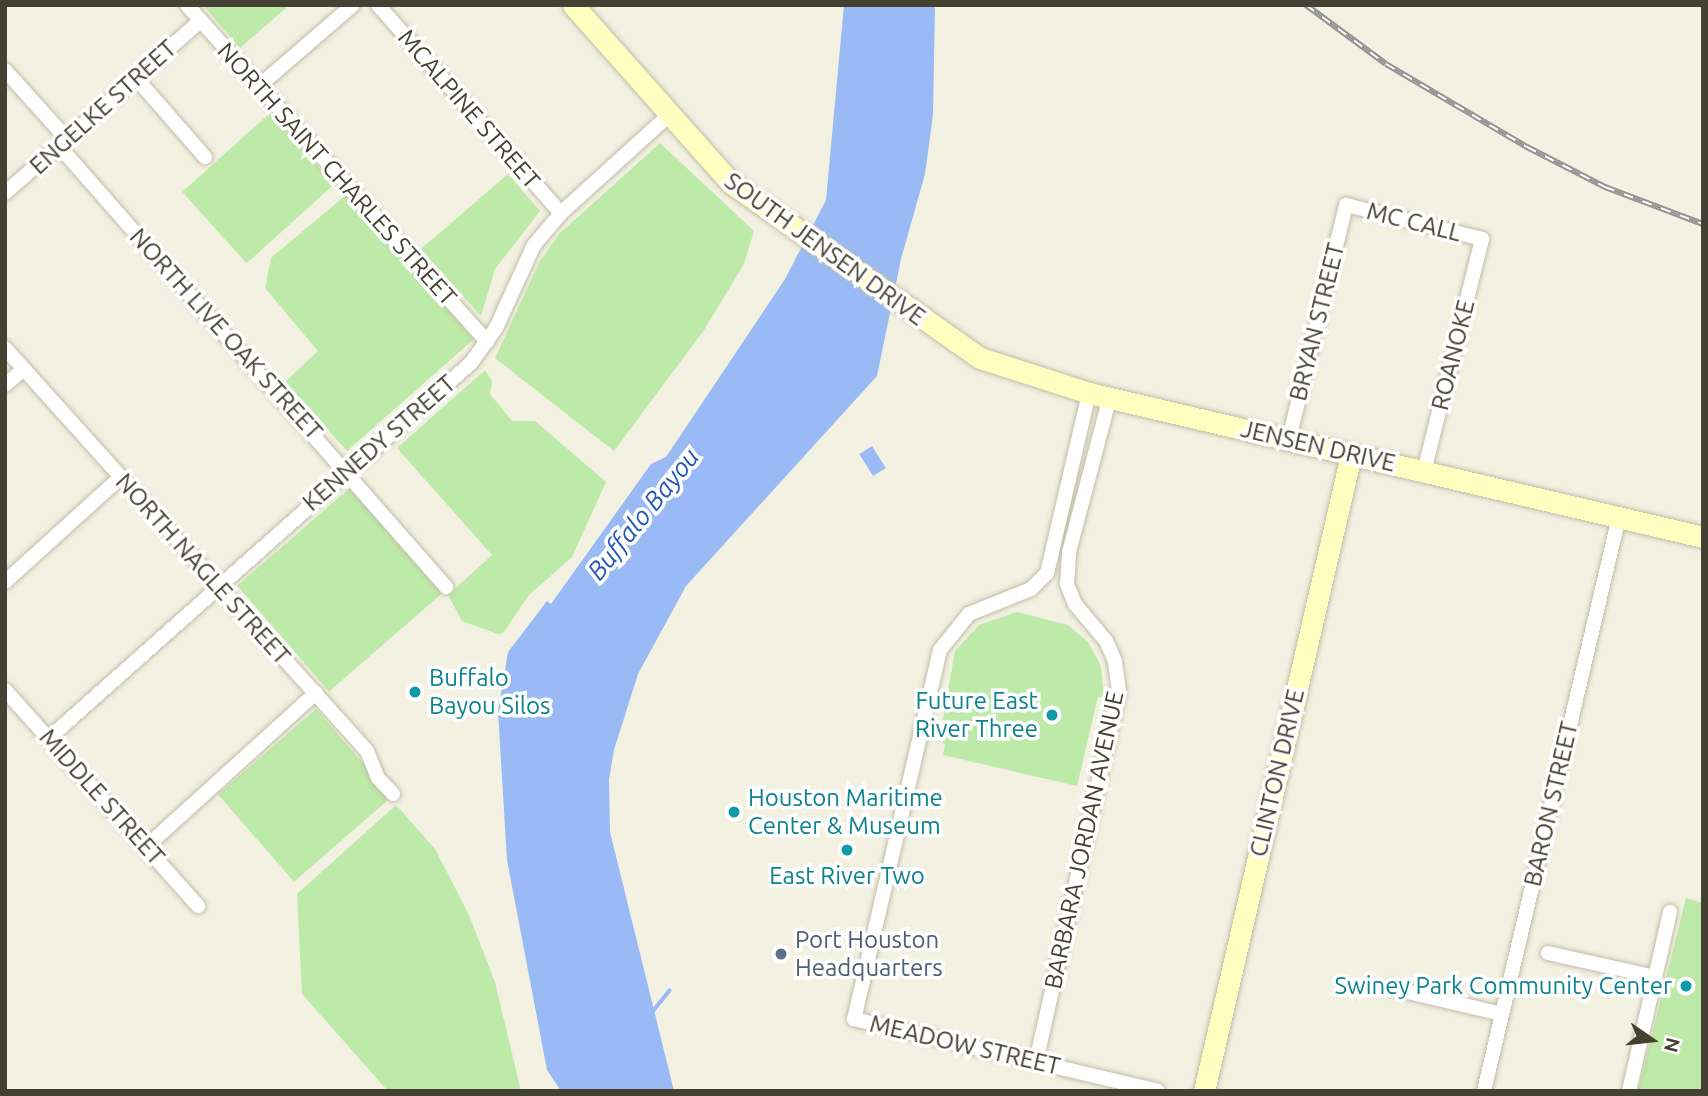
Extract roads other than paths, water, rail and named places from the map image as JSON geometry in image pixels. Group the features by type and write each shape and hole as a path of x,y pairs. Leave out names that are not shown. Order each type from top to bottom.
{"main road":[{"name":"SOUTH JENSEN DRIVE","path":"573,5 711,164 754,203 940,334"},
{"name":"JENSEN DRIVE","path":"940,334 980,358 1100,395 1703,537"},
{"name":"CLINTON DRIVE","path":"1204,1091 1351,455"}],"street":[{"name":"NORTH SAINT CHARLES STREET","path":"187,5 487,342"},
{"path":"259,86 353,5"},
{"name":"MCALPINE STREET","path":"378,5 561,213"},
{"name":"ENGELKE STREET","path":"5,194 200,21"},
{"name":"NORTH LIVE OAK STREET","path":"5,70 63,143 446,587"},
{"path":"136,78 205,157"},
{"name":"KENNEDY STREET","path":"49,738 217,585 471,363 487,342 534,244 561,213 668,116"},
{"name":"MC CALL","path":"1346,205 1482,239"},
{"name":"BRYAN STREET","path":"1289,439 1346,205"},
{"name":"ROANOKE","path":"1424,472 1482,239"},
{"name":"NORTH NAGLE STREET","path":"5,348 316,693 366,751 378,778 393,794"},
{"path":"5,385 24,369"},
{"name":"MEADOW STREET","path":"1100,395 1050,567 1034,587 979,608 960,622 937,657 854,1019 1158,1091"},
{"name":"BARBARA JORDAN AVENUE","path":"1036,1062 1118,698 1115,661 1070,595 1068,569 1100,395"},
{"path":"5,582 121,477"},
{"name":"BARON STREET","path":"1484,1091 1619,517"},
{"path":"147,846 316,693"},
{"name":"MIDDLE STREET","path":"7,696 49,738 198,906"},
{"path":"1629,1091 1670,912"},
{"path":"1548,953 1655,977"},
{"path":"1391,988 1502,1014"}],"water":[{"name":"Buffalo Bayou","path":"844,5 935,5 933,115 925,174 901,259 877,376 686,586 638,674 614,750 609,779 610,832 674,1091 561,1091 547,1070 507,860 498,711 508,652 547,601 551,604 651,464 666,457 785,279 826,200"},
{"path":"872,446 886,468 873,476 859,454"}],"waterway":[{"path":"653,1011 669,991"}],"railway":[{"path":"1306,5 1386,64 1527,147 1605,187 1703,224"}],"place":[{"name":"Buffalo Bayou Silos","path":"415,692"},
{"name":"Future East River Three","path":"1052,715"},
{"name":"Houston Maritime Center & Museum","path":"734,812"},
{"name":"East River Two","path":"847,850"},
{"name":"Port Houston Headquarters","path":"781,954"},
{"name":"Swiney Park Community Center","path":"1686,986"}]}
